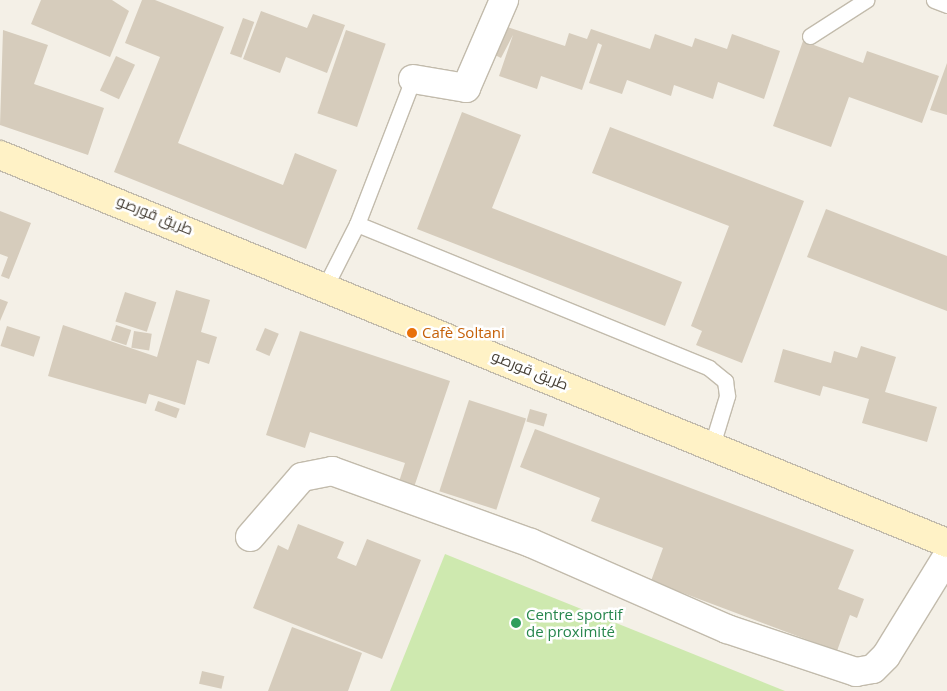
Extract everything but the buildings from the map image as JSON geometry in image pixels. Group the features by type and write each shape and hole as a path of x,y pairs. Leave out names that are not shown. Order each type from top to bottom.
{"main road":[{"name":"طريق قورصو","path":"0,155 326,285 947,543"}],"street":[{"path":"413,79 466,88 504,0"},
{"path":"250,537 302,477 332,472 531,543 727,628 856,672 873,669 886,656 947,558"}],"lane":[{"path":"810,36 866,0"},
{"path":"934,0 947,5"},
{"path":"326,285 357,224 413,79"},
{"path":"357,224 718,374 725,381 727,396 712,445"}],"green space":[{"name":"Centre sportif de proximité","path":"445,554 785,691 390,691"}],"place":[{"name":"Cafè Soltani","path":"412,333"},
{"name":"Centre sportif de proximité","path":"516,623"}]}
